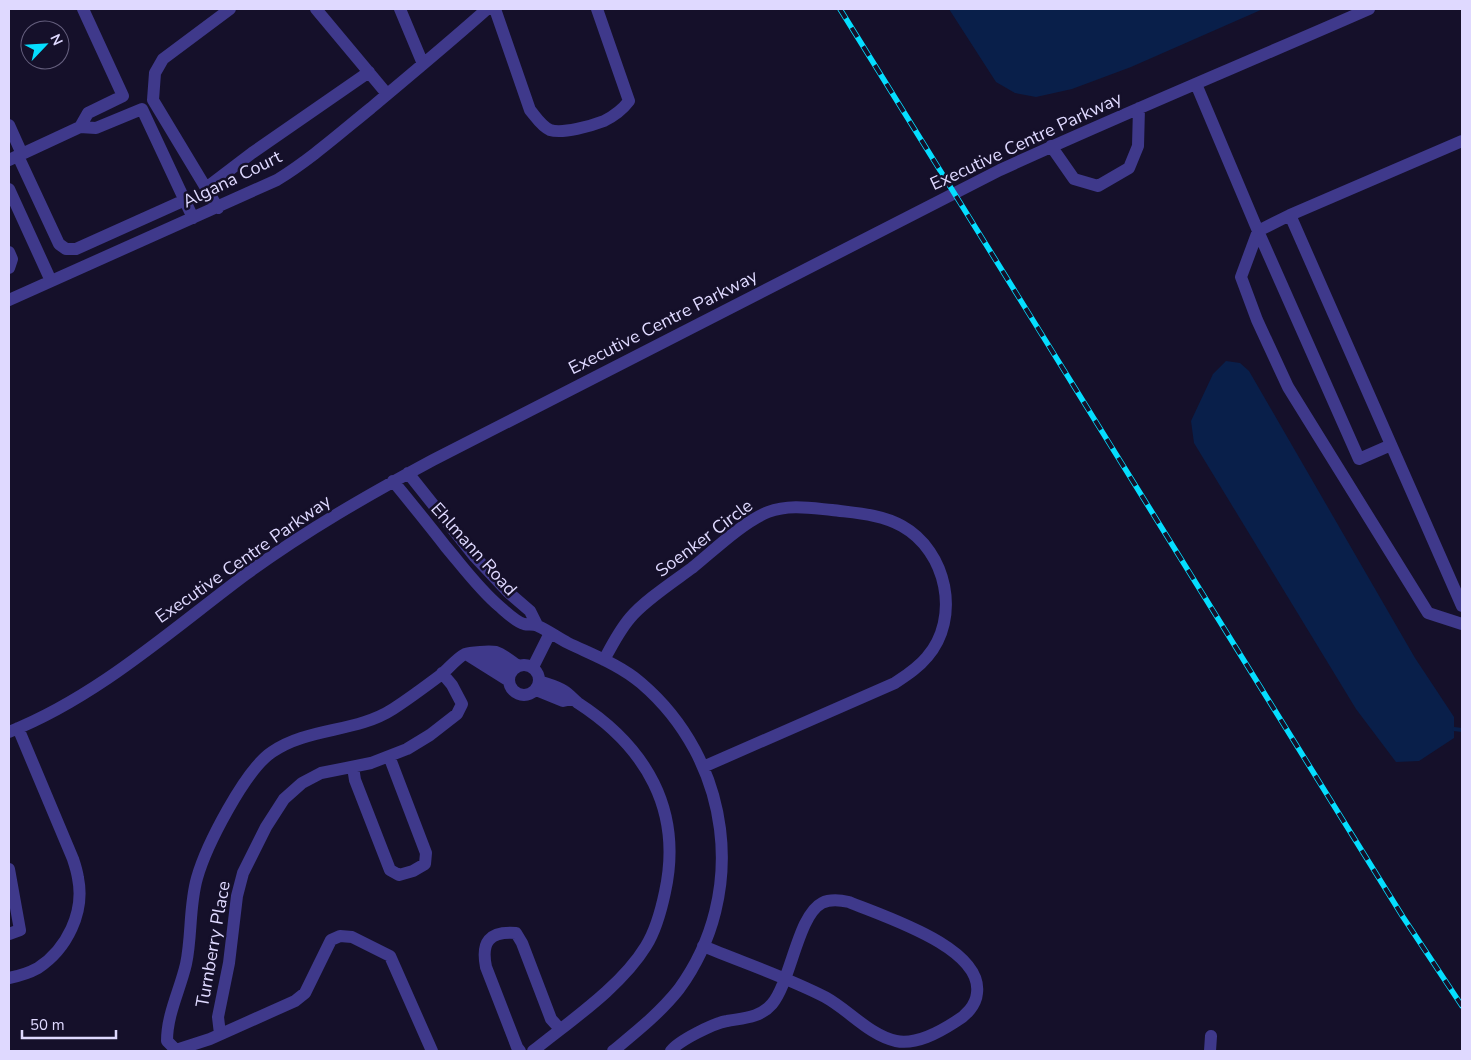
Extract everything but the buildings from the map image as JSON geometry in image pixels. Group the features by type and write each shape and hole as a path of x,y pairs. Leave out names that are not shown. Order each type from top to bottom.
{"street":[{"path":"80,127 88,113 123,96 82,9"},
{"path":"218,208 153,100 155,73 164,58 230,9"},
{"path":"316,9 387,94"},
{"path":"400,9 423,64"},
{"name":"Algana Court","path":"9,300 218,208 277,180 300,166 455,38 487,9"},
{"path":"495,9 530,110 541,124 549,129 562,132 605,120 623,108 629,101 597,9"},
{"name":"Executive Centre Parkway","path":"14,730 61,707 92,688 125,666 246,574 304,534 408,473 1000,170 1051,146 1369,9"},
{"path":"206,188 252,153 369,72"},
{"path":"1196,84 1258,231 1359,459 1391,445"},
{"path":"16,157 80,127 96,128 142,109 153,100"},
{"path":"1051,146 1074,179 1098,186 1129,168 1138,146 1139,108"},
{"path":"142,109 193,218"},
{"path":"9,125 16,157 59,244 66,249 76,249 185,200"},
{"path":"1462,141 1290,215 1258,231 1241,277 1257,320 1288,387 1428,613 1462,624"},
{"path":"9,189 51,281"},
{"path":"1290,215 1462,606"},
{"path":"9,252 12,259 9,268"},
{"name":"Ehlmann Road","path":"408,473 475,557 508,592 530,610 537,625"},
{"name":"Ehlmann Road","path":"394,481 463,568 498,605 522,624 537,625 619,667 641,683 679,724 703,766 714,795 723,851 722,879 718,905 711,928 691,970 666,1005 649,1022 613,1051"},
{"name":"Soenker Circle","path":"604,660 631,616 737,532 768,512 785,508 805,507 873,516 903,526 920,540 931,552 940,570 946,603 944,624 938,640 924,661 914,671 894,683 703,766"},
{"path":"532,667 550,633"},
{"path":"466,654 496,652 513,673 513,690 522,695 527,695 538,685"},
{"path":"466,654 513,673"},
{"name":"Turnberry Place","path":"432,1051 390,956 352,937 340,936 330,940 305,993 295,1001 220,1034 176,1050 167,1041 167,1027 182,982 190,947 197,878 211,842 232,802 255,768 271,752 298,738 366,722 391,711 466,654"},
{"path":"513,673 528,665 536,671 538,685"},
{"name":"Turnberry Place","path":"220,1034 218,1017 228,963 237,896 243,873 266,826 284,799 302,782 321,773 372,763 407,749 457,714 462,704 452,685 442,673"},
{"path":"533,1051 607,991 628,971 647,945 660,914 668,878 670,848 666,815 657,788 641,761 622,738 600,717 572,699 565,691 538,685"},
{"path":"9,978 37,968 59,949 74,925 80,894 73,859 14,730"},
{"path":"353,767 355,780 390,870 399,875 413,871 425,864 426,853 389,756"},
{"path":"9,869 12,901 20,930 9,934"},
{"path":"671,1051 675,1045 687,1038 725,1021 747,1019 770,1006 785,979 806,922 822,903 838,900 849,902 939,940 968,966 978,986 974,1002 964,1016 955,1023 917,1041 906,1042 885,1038 827,998 785,979 703,946"},
{"path":"520,1051 486,967 484,955 486,944 494,936 516,933 522,943 551,1019 560,1028"},
{"path":"1210,1051 1211,1036"}],"water":[{"path":"949,9 1263,9 1131,67 1072,89 1036,97 1015,93 996,82"},
{"path":"1226,361 1240,363 1249,371 1415,658 1454,717 1454,738 1419,761 1396,762 1356,709 1194,443 1191,421 1213,374"}],"waterway":[{"path":"1454,729 1462,730"}],"railway":[{"path":"840,9 1403,917 1462,1006"}]}
